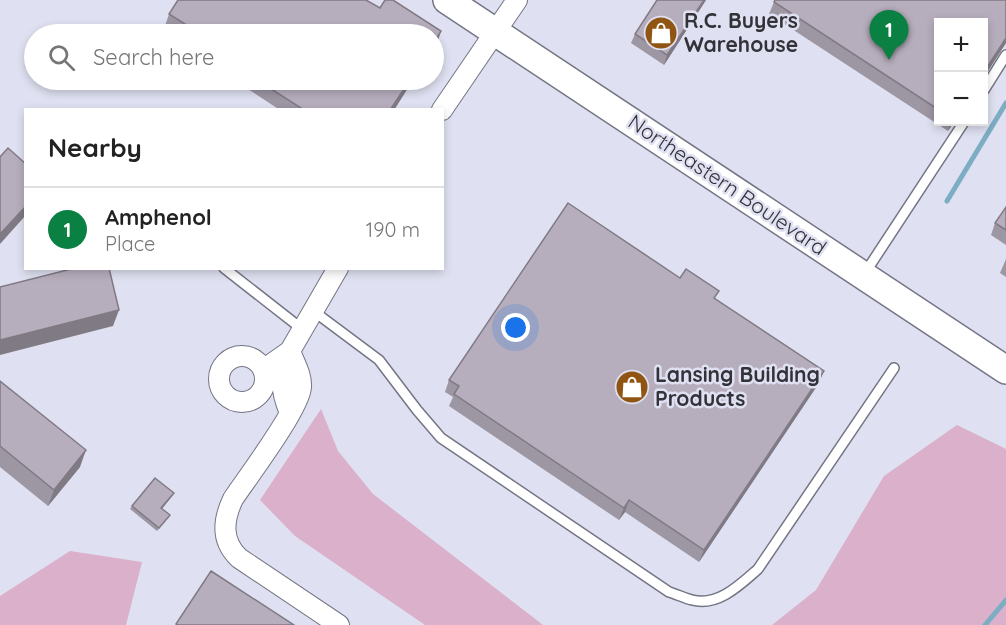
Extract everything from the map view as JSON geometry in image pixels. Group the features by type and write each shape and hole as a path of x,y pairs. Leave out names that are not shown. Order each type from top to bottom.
{"street":[{"name":"Northeastern Boulevard","path":"447,0 1006,370"},
{"path":"443,108 518,0"},
{"path":"263,370 290,351 337,270"},
{"path":"290,351 301,379 301,390 290,413 227,510 226,537 231,551 239,558 339,625"}],"lane":[{"path":"988,84 1006,55"},
{"path":"863,275 961,126"},
{"path":"227,270 302,329"},
{"path":"312,310 379,360 441,438 669,592 694,601 712,599 734,590 758,568 894,368"}],"shaded area":[{"path":"321,409 338,451 373,494 543,625 425,625 295,536 260,500"},
{"path":"957,425 1006,449 1006,625 772,625 816,590 884,476"},
{"path":"70,551 142,562 126,625 0,625 0,596"}],"building":[{"path":"178,0 366,0 380,8 385,0 393,0 430,24 185,24 169,14"},
{"name":"R.C. Buyers Warehouse","path":"657,0 704,0 667,55 635,34"},
{"path":"775,0 1006,0 1006,38 988,66 988,18 934,18 934,107 774,2"},
{"path":"273,90 403,90 391,108 301,108"},
{"path":"8,148 24,162 24,208 0,234 0,157"},
{"name":"Lansing Building Products","path":"568,203 680,278 686,269 719,291 714,298 824,371 704,550 629,500 624,508 454,394 459,386 449,380"},
{"path":"1006,207 1006,230 995,223"},
{"path":"67,270 109,270 119,310 0,340 0,287"},
{"path":"0,381 86,450 54,490 0,446"},
{"path":"155,478 174,493 161,508 170,515 159,528 132,506"},
{"path":"211,571 294,625 176,624"}],"waterway":[{"path":"947,201 1006,103"},
{"path":"985,625 1006,600"}],"place":[{"name":"R.C. Buyers Warehouse","path":"661,33"},
{"name":"Amphenol","path":"889,60"},
{"name":"Lansing Building Products","path":"632,387"}]}
